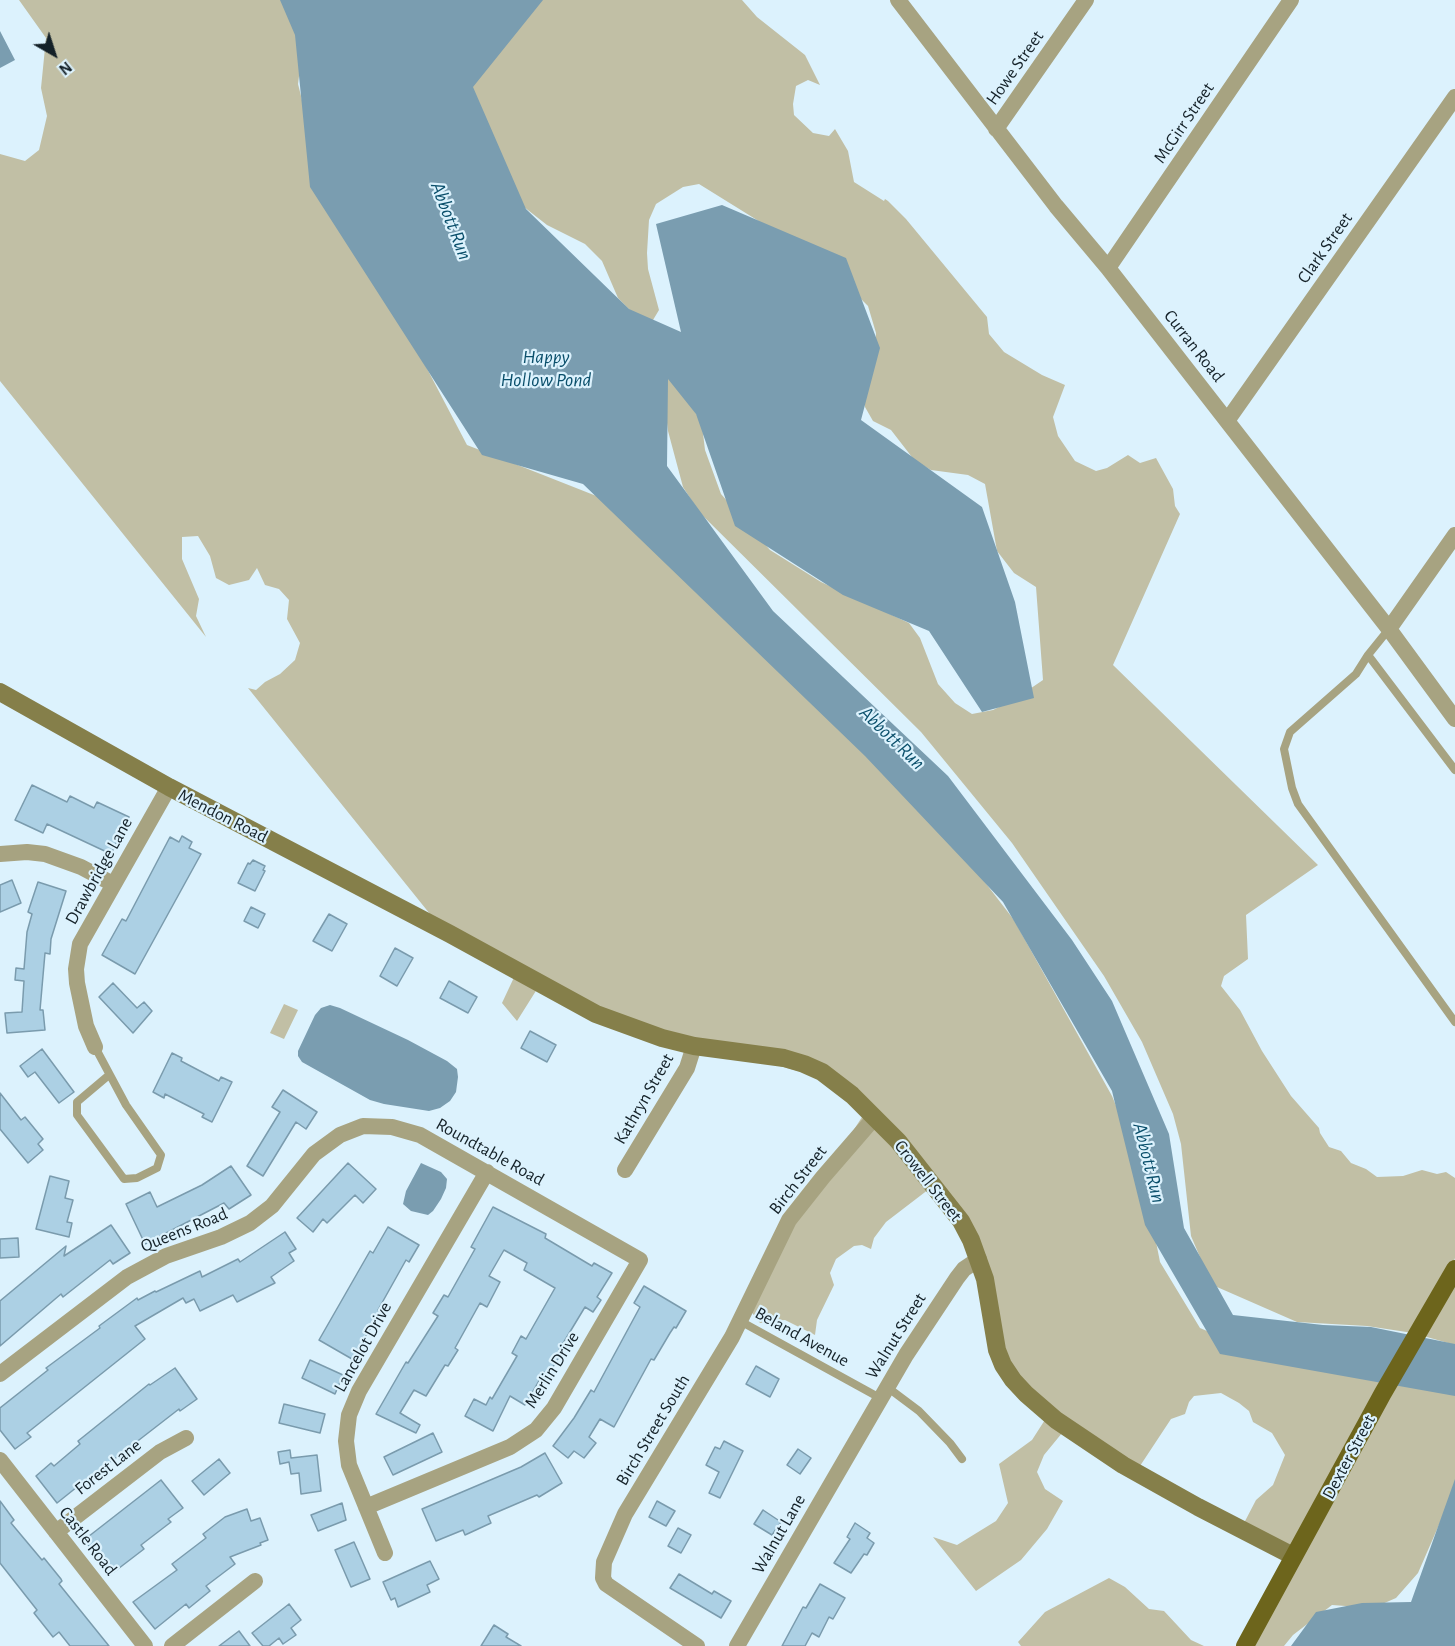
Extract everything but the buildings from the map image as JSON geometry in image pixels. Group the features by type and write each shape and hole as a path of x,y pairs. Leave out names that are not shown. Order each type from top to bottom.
{"main road":[{"name":"Dexter Street","path":"1245,1646 1383,1393 1455,1269"}],"street":[{"name":"Curran Road","path":"898,0 996,129 1108,268 1389,630 1455,719"},
{"name":"Howe Street","path":"996,129 1086,0"},
{"name":"McGirr Street","path":"1108,268 1292,0"},
{"name":"Clark Street","path":"1227,421 1455,97"},
{"path":"1389,630 1455,535"},
{"name":"Mendon Road","path":"0,692 169,787 450,933"},
{"name":"Drawbridge Lane","path":"95,1047 82,1011 77,983 77,957 80,944 169,787"},
{"path":"0,854 27,852 45,854 81,867 113,884"},
{"name":"Crowell Street","path":"450,933 596,1014 637,1030 694,1046 761,1054 804,1064 838,1083 875,1117 919,1166 950,1206 971,1240 988,1296 997,1350 1008,1373 1026,1394 1056,1420 1123,1465 1293,1556"},
{"name":"Kathryn Street","path":"625,1170 687,1068 694,1046"},
{"name":"Birch Street","path":"743,1314 789,1220 875,1117"},
{"name":"Roundtable Road","path":"314,1154 340,1134 363,1126 392,1127 420,1135 640,1260"},
{"name":"Queens Road","path":"0,1374 128,1276 166,1256 221,1237 249,1223 272,1206 314,1154"},
{"name":"Lancelot Drive","path":"385,1553 346,1454 349,1415 359,1391 486,1172"},
{"name":"Merlin Drive","path":"366,1507 510,1447 536,1430 554,1408 640,1260"},
{"name":"Walnut Street","path":"854,1441 957,1278 964,1269 978,1260"},
{"name":"Birch Street South","path":"697,1646 612,1589 603,1578 604,1562 625,1514 721,1356 743,1314"},
{"name":"Forest Lane","path":"56,1532 160,1452 186,1438"},
{"name":"Walnut Lane","path":"737,1646 854,1441"},
{"name":"Castle Road","path":"0,1460 145,1646"},
{"path":"172,1646 255,1581"}],"lane":[{"path":"1389,630 1368,655 1356,674 1290,732 1284,749 1292,788 1298,804 1455,1022"},
{"path":"1368,655 1455,770"},
{"path":"95,1047 126,1105 162,1155 157,1168 137,1178 124,1179 77,1115 77,1102 109,1075"},
{"name":"Beland Avenue","path":"743,1314 919,1411 962,1459"}],"shaded area":[{"path":"19,0 300,0 305,29 298,84 308,124 389,296 467,445 604,499 944,829 1014,920 1112,1096 1143,1176 1160,1262 1200,1328 1258,1353 1455,1391 1455,1488 1418,1573 1396,1598 1373,1608 1332,1605 1293,1635 1284,1646 1237,1646 1287,1554 1243,1525 1256,1500 1273,1485 1285,1455 1272,1433 1253,1422 1249,1411 1239,1403 1221,1393 1194,1396 1185,1414 1171,1419 1138,1469 1067,1427 1044,1455 1037,1472 1045,1489 1063,1501 1047,1529 1021,1560 976,1591 933,1537 957,1545 996,1521 1008,1503 999,1464 1032,1440 1050,1412 998,1352 982,1264 933,1186 886,1222 874,1238 871,1249 862,1245 854,1246 836,1259 830,1273 834,1285 817,1320 815,1335 785,1320 760,1323 746,1305 807,1202 864,1114 836,1081 696,1044 539,986 517,1021 502,1003 517,971 442,929 248,688 256,690 280,674 295,660 300,643 287,619 289,600 279,589 265,585 257,568 249,580 229,585 216,578 210,556 198,536 182,537 182,559 199,599 196,616 206,637 0,381 0,154 25,161 39,150 47,116 41,88 46,38"},
{"path":"524,0 742,0 757,17 805,55 820,85 808,80 796,86 794,115 813,133 829,136 835,129 848,151 854,182 884,201 885,199 888,201 906,219 987,317 989,334 1004,352 1042,375 1065,385 1053,417 1058,436 1075,461 1096,471 1107,468 1128,455 1140,463 1156,458 1173,489 1175,506 1180,514 1113,665 1318,865 1246,915 1248,959 1224,976 1221,986 1240,1010 1262,1051 1291,1096 1319,1128 1329,1147 1341,1151 1351,1163 1366,1169 1377,1177 1403,1176 1422,1170 1437,1174 1446,1172 1455,1178 1455,1258 1453,1264 1455,1265 1455,1345 1413,1333 1367,1326 1297,1322 1217,1287 1206,1271 1191,1236 1181,1144 1173,1114 1142,1042 1104,976 1012,843 921,732 699,512 683,487 668,431 661,372 665,353 702,425 705,450 721,494 770,550 821,582 909,623 920,638 938,684 955,703 972,714 993,710 1015,699 1043,680 1036,587 1014,573 997,551 985,484 968,475 931,470 915,461 891,430 873,421 865,407 862,386 875,350 876,333 868,306 840,278 757,220 699,184 683,187 656,204 649,220 648,269 659,310 653,320 642,323 618,298 602,261 585,244 547,225 524,207 466,75"},
{"path":"284,1004 298,1010 284,1039 270,1033"},
{"path":"1109,1578 1125,1587 1149,1609 1164,1611 1191,1640 1204,1646 1021,1646 1018,1642 1045,1612"}],"water":[{"name":"Happy Hollow Pond","path":"280,0 543,0 473,87 526,209 629,309 681,332 656,224 722,205 846,258 880,348 861,420 982,507 1015,602 1034,698 982,712 929,631 843,595 735,526 696,414 668,379 667,466 773,611 948,776 1072,940 1112,1001 1169,1134 1184,1228 1233,1315 1323,1325 1371,1327 1455,1344 1455,1396 1220,1354 1145,1225 1112,1091 1003,902 865,756 583,484 482,455 310,187 295,35"},
{"path":"0,31 15,60 0,68"},
{"path":"330,1005 408,1040 457,1069 456,1092 450,1101 440,1108 429,1111 384,1104 370,1100 302,1062 298,1051 315,1015 321,1008"},
{"path":"421,1163 441,1172 447,1179 441,1199 428,1215 411,1211 403,1204 406,1191"},
{"path":"1455,1479 1455,1646 1291,1646 1316,1612 1362,1603 1411,1602"}],"water label":[{"name":"Abbott Run","path":"451,221"},
{"name":"Abbott Run","path":"892,738"},
{"name":"Abbott Run","path":"1149,1163"}]}
